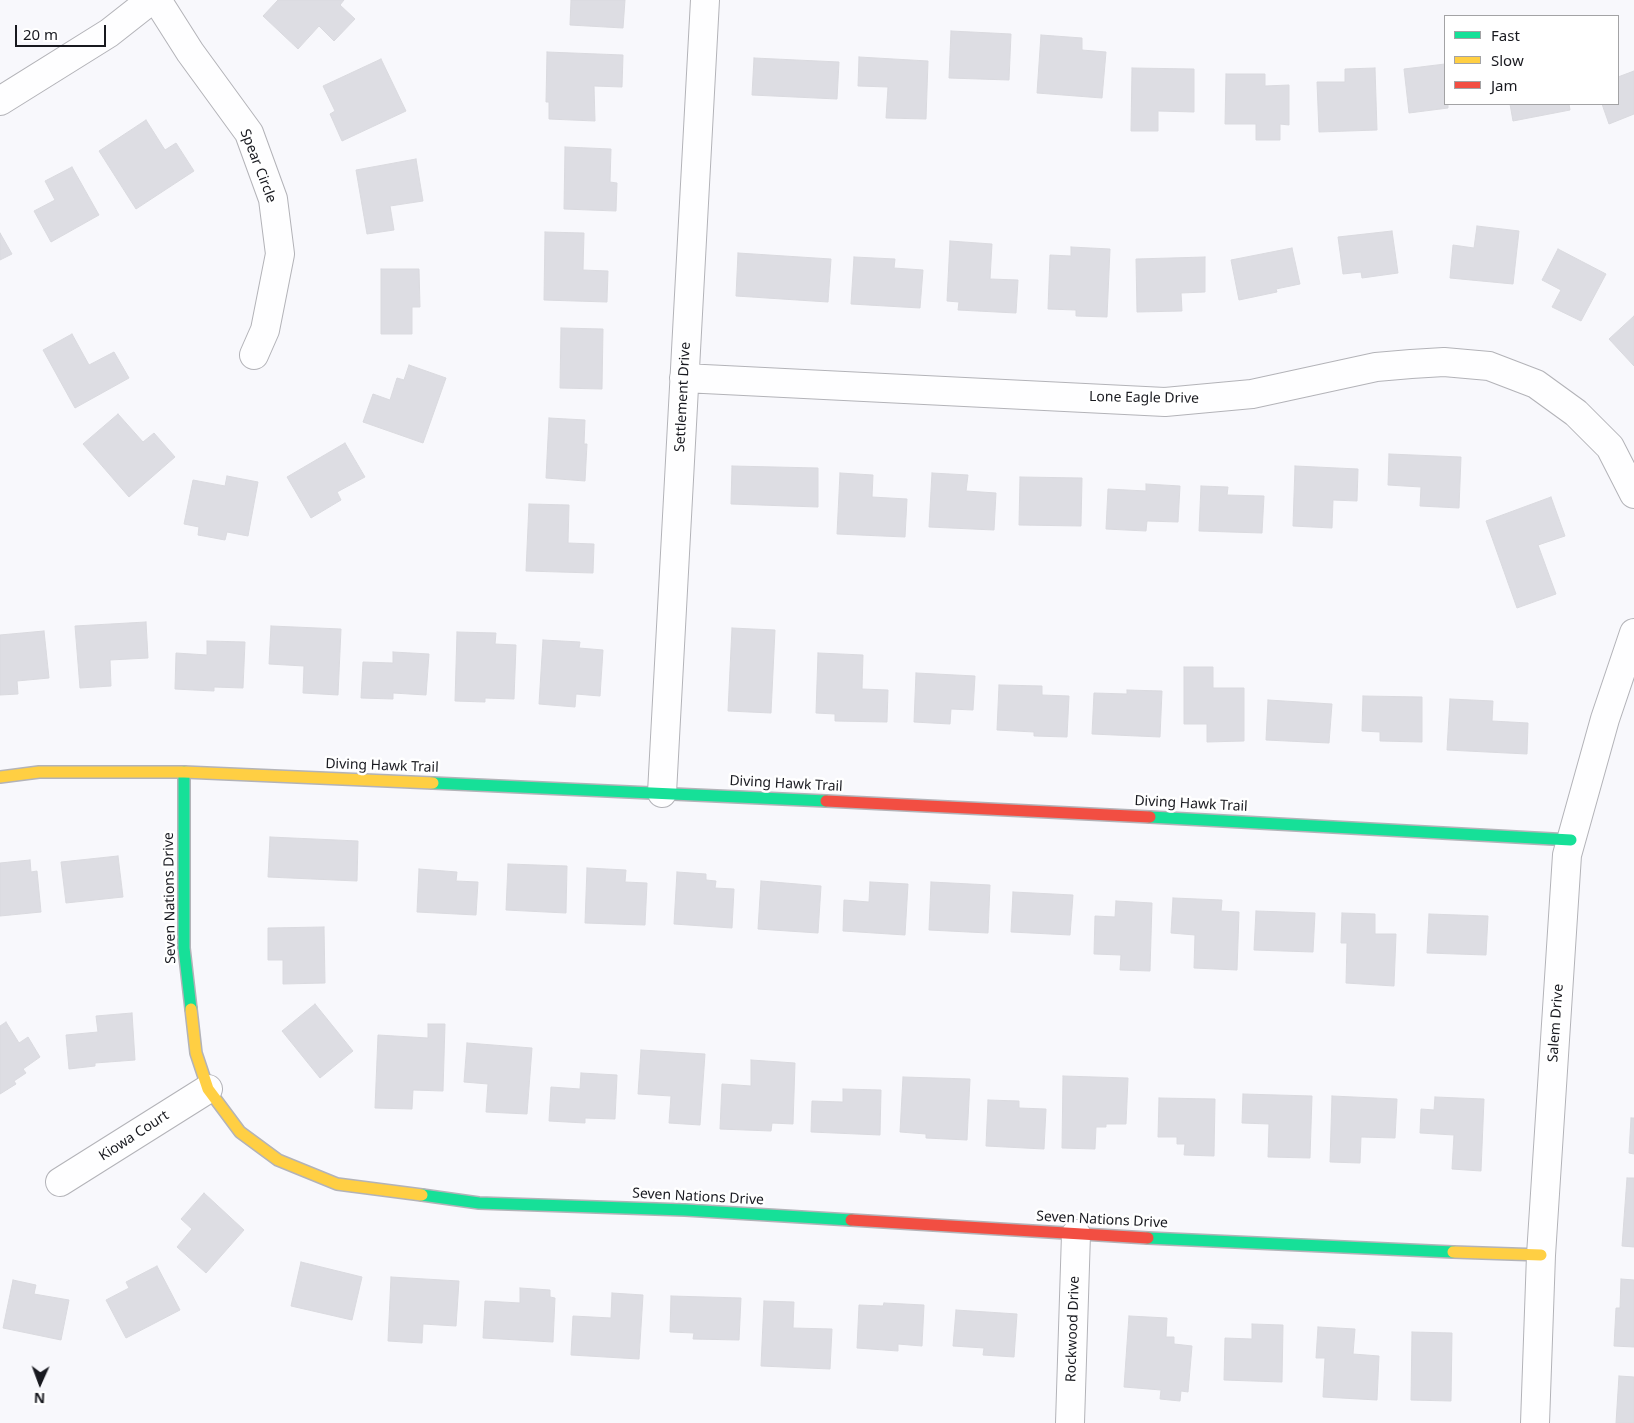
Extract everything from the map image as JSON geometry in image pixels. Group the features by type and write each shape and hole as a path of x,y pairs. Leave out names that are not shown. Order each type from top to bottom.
{"street":[{"path":"0,101 109,33 151,0"},
{"name":"Spear Circle","path":"157,0 190,52 249,133 273,199 280,254 266,330 254,355"},
{"name":"Settlement Drive","path":"662,793 705,0"},
{"name":"Lone Eagle Drive","path":"684,378 1165,402 1252,394 1376,367 1444,362 1489,366 1536,384 1576,413 1610,446 1634,494"},
{"name":"Salem Drive","path":"1535,1423 1541,1255 1567,855 1605,719 1634,633"},
{"name":"Diving Hawk Trail","path":"0,776 39,772 184,772 662,793 1571,840"},
{"name":"Seven Nations Drive","path":"184,772 184,948 196,1053 208,1089 240,1132 278,1160 337,1184 479,1202 685,1210 1076,1234 1410,1251 1541,1255"},
{"name":"Kiowa Court","path":"60,1182 208,1089"},
{"name":"Rockwood Drive","path":"1070,1423 1076,1234"}],"building":[{"path":"278,0 344,0 340,5 355,19 334,41 319,26 298,49 263,16"},
{"path":"571,0 625,0 623,28 570,25"},
{"path":"951,31 1011,34 1009,80 949,78"},
{"path":"1041,35 1082,38 1082,50 1106,52 1102,98 1037,93"},
{"path":"547,52 623,55 622,87 594,86 595,121 549,119 549,102 546,102"},
{"path":"859,57 928,61 926,119 886,118 888,87 858,86"},
{"path":"754,58 839,62 837,99 752,95"},
{"path":"381,59 406,111 342,141 330,114 335,111 323,86"},
{"path":"1444,64 1444,105 1448,105 1448,108 1409,113 1404,69"},
{"path":"1132,68 1194,69 1194,112 1158,111 1158,131 1131,131"},
{"path":"1375,68 1377,130 1319,132 1317,82 1345,82 1345,69"},
{"path":"1634,71 1634,114 1609,124 1602,105 1619,105 1619,77"},
{"path":"1226,74 1265,74 1265,86 1289,85 1289,125 1280,124 1280,140 1256,140 1256,124 1225,124"},
{"path":"1510,105 1569,105 1570,110 1513,121"},
{"path":"146,120 165,150 176,143 194,171 136,209 99,151"},
{"path":"565,147 611,149 610,182 617,183 616,211 564,209"},
{"path":"416,159 423,201 390,206 394,230 367,234 356,170"},
{"path":"72,167 99,215 51,242 34,211 55,200 45,181"},
{"path":"1477,226 1519,231 1513,284 1450,278 1453,245 1474,248"},
{"path":"1392,231 1398,273 1362,278 1361,272 1343,274 1338,237"},
{"path":"545,232 584,233 583,270 608,271 607,302 544,300"},
{"path":"0,233 12,254 0,260"},
{"path":"950,241 992,244 990,279 1018,280 1016,313 958,310 959,302 947,301"},
{"path":"1071,247 1110,249 1107,317 1076,316 1076,310 1048,309 1050,255 1071,256"},
{"path":"1292,248 1300,284 1276,289 1277,292 1239,300 1231,260"},
{"path":"1558,249 1606,274 1581,321 1552,307 1561,290 1542,280"},
{"path":"738,253 831,259 828,302 736,296"},
{"path":"854,257 895,259 894,268 923,270 920,308 851,304"},
{"path":"1205,257 1205,292 1181,293 1182,311 1137,312 1136,259"},
{"path":"381,269 419,269 420,307 412,307 412,334 381,334"},
{"path":"1634,316 1634,366 1609,339"},
{"path":"561,328 603,329 602,389 560,388"},
{"path":"72,334 89,365 114,352 129,378 75,408 43,350"},
{"path":"409,365 446,378 423,443 363,422 373,394 390,400 397,378 404,380"},
{"path":"118,414 143,442 154,433 175,457 129,497 83,444"},
{"path":"549,418 585,420 584,444 587,444 585,481 546,478"},
{"path":"345,443 365,477 337,492 341,500 311,518 287,477"},
{"path":"1389,454 1461,457 1459,508 1420,506 1421,487 1388,485"},
{"path":"732,466 818,468 818,507 731,504"},
{"path":"1295,466 1358,469 1357,501 1333,500 1332,528 1293,526"},
{"path":"840,473 873,475 872,497 907,499 905,537 837,534"},
{"path":"932,473 968,475 966,491 996,493 994,530 929,527"},
{"path":"227,476 258,482 248,536 227,532 225,540 198,535 199,527 184,524 193,480 225,486"},
{"path":"1020,477 1082,478 1081,526 1019,525"},
{"path":"1146,484 1180,486 1178,522 1147,521 1146,531 1106,529 1108,489 1146,491"},
{"path":"1201,486 1228,487 1227,495 1264,496 1262,533 1199,531"},
{"path":"1551,497 1565,536 1538,545 1556,594 1517,608 1486,521"},
{"path":"529,504 569,505 568,543 594,544 593,573 526,571"},
{"path":"146,622 148,658 110,660 111,686 80,688 75,626"},
{"path":"271,626 341,629 338,695 303,693 304,666 269,664"},
{"path":"732,628 775,630 771,713 728,711"},
{"path":"44,631 49,678 17,681 18,694 0,695 0,635"},
{"path":"457,632 496,633 495,644 516,645 514,699 485,698 485,702 455,701"},
{"path":"543,640 580,642 579,648 603,650 600,696 576,694 575,707 539,704"},
{"path":"207,641 245,642 243,688 214,687 214,691 175,689 176,653 207,655"},
{"path":"393,652 429,654 426,695 393,693 393,699 361,698 363,662 393,663"},
{"path":"818,653 863,655 862,689 888,690 887,722 835,721 835,714 816,713"},
{"path":"1184,667 1213,667 1213,688 1244,688 1244,741 1207,742 1207,724 1184,724"},
{"path":"916,673 975,676 973,710 951,709 950,724 914,722"},
{"path":"999,685 1042,686 1042,695 1069,696 1067,737 1034,736 1034,732 997,730"},
{"path":"1127,690 1162,691 1160,737 1092,734 1094,693 1127,694"},
{"path":"1363,696 1422,697 1422,742 1380,741 1380,732 1362,731"},
{"path":"1450,699 1493,701 1492,721 1528,723 1527,754 1447,750"},
{"path":"1268,700 1332,704 1329,743 1266,740"},
{"path":"270,837 358,841 357,881 268,877"},
{"path":"118,856 123,897 66,903 61,862"},
{"path":"30,860 31,872 37,871 41,912 0,916 0,863"},
{"path":"508,864 567,866 566,913 506,910"},
{"path":"587,868 626,870 625,882 647,883 645,925 585,923"},
{"path":"419,869 457,872 456,881 478,882 476,915 417,912"},
{"path":"677,872 706,874 706,880 716,881 715,888 734,889 732,928 674,924"},
{"path":"761,881 821,886 818,933 758,929"},
{"path":"870,882 908,884 905,935 843,931 844,900 869,902"},
{"path":"931,882 990,885 988,933 929,930"},
{"path":"1013,892 1073,895 1070,935 1011,932"},
{"path":"1173,898 1222,900 1221,911 1239,912 1237,970 1194,968 1195,935 1171,933"},
{"path":"1116,901 1152,903 1150,971 1120,970 1121,955 1094,954 1095,916 1115,917"},
{"path":"1256,911 1315,913 1313,952 1254,950"},
{"path":"1342,913 1375,914 1375,934 1396,934 1394,986 1346,983 1347,943 1341,943"},
{"path":"1429,914 1488,916 1486,955 1427,953"},
{"path":"324,927 325,983 283,984 283,960 268,960 268,928"},
{"path":"315,1004 353,1051 320,1078 282,1031"},
{"path":"132,1013 135,1060 95,1063 95,1066 69,1069 66,1035 98,1032 96,1016"},
{"path":"6,1022 19,1043 28,1037 40,1057 23,1069 26,1073 14,1081 16,1084 0,1094 0,1026"},
{"path":"428,1024 445,1024 443,1091 413,1090 412,1109 375,1108 378,1035 428,1038"},
{"path":"467,1043 532,1048 527,1114 486,1112 488,1084 464,1082"},
{"path":"641,1050 705,1054 700,1125 669,1123 671,1096 638,1094"},
{"path":"751,1060 795,1063 793,1124 772,1123 771,1131 720,1129 722,1084 751,1086"},
{"path":"581,1073 617,1075 615,1119 585,1118 585,1123 549,1121 551,1087 580,1089"},
{"path":"1063,1076 1128,1078 1126,1124 1106,1124 1106,1127 1096,1127 1095,1149 1062,1148"},
{"path":"903,1077 970,1079 967,1140 926,1138 926,1134 900,1132"},
{"path":"843,1089 881,1090 880,1135 811,1132 812,1101 843,1102"},
{"path":"1243,1094 1312,1096 1310,1158 1268,1157 1269,1124 1242,1123"},
{"path":"1332,1096 1397,1099 1395,1138 1361,1137 1360,1163 1330,1162"},
{"path":"1435,1097 1484,1099 1481,1171 1452,1169 1454,1135 1420,1133 1421,1109 1434,1110"},
{"path":"1159,1098 1215,1099 1214,1156 1184,1155 1185,1144 1177,1144 1177,1137 1158,1137"},
{"path":"988,1100 1019,1101 1019,1108 1046,1109 1044,1149 986,1146"},
{"path":"1631,1118 1634,1118 1634,1154 1629,1153"},
{"path":"1627,1178 1634,1178 1634,1247 1622,1246"},
{"path":"204,1193 244,1230 206,1273 177,1247 192,1229 181,1219"},
{"path":"301,1262 362,1277 352,1320 291,1306"},
{"path":"157,1266 180,1310 126,1338 106,1300 129,1288 126,1282"},
{"path":"391,1277 459,1281 456,1326 423,1324 422,1343 388,1341"},
{"path":"1621,1279 1634,1280 1634,1347 1614,1346 1616,1308 1620,1308"},
{"path":"13,1280 36,1285 34,1294 69,1300 61,1340 3,1328"},
{"path":"520,1288 550,1290 550,1297 555,1298 553,1342 483,1338 485,1301 520,1303"},
{"path":"612,1293 643,1295 639,1359 571,1355 573,1316 611,1318"},
{"path":"671,1296 741,1298 739,1340 693,1339 694,1333 670,1332"},
{"path":"764,1301 794,1302 793,1328 832,1329 830,1369 761,1366"},
{"path":"884,1303 924,1305 922,1346 898,1344 898,1351 857,1348 859,1305 883,1306"},
{"path":"956,1310 1017,1314 1014,1357 983,1355 984,1348 953,1346"},
{"path":"1129,1316 1167,1318 1166,1337 1174,1337 1174,1344 1192,1346 1188,1392 1181,1391 1180,1401 1160,1399 1161,1390 1124,1387"},
{"path":"1252,1324 1283,1325 1282,1382 1224,1380 1225,1338 1252,1339"},
{"path":"1318,1327 1355,1329 1353,1354 1379,1356 1377,1400 1323,1397 1325,1358 1316,1358"},
{"path":"1412,1332 1452,1333 1451,1401 1411,1400"},
{"path":"1619,1376 1634,1377 1634,1423 1616,1423"}],"traffic: fast":[{"path":"184,772 184,948 191,1009"},
{"path":"433,783 826,801"},
{"path":"1150,817 1571,840"},
{"path":"422,1195 479,1203 685,1210 851,1220"},
{"path":"1148,1238 1453,1252"}],"traffic: slow":[{"path":"0,777 39,772 184,772 433,783"},
{"path":"191,1009 196,1053 208,1089 240,1132 278,1160 337,1184 422,1195"},
{"path":"1453,1252 1541,1255"}],"traffic: jam":[{"path":"826,801 1150,817"},
{"path":"851,1220 1148,1238"}]}
